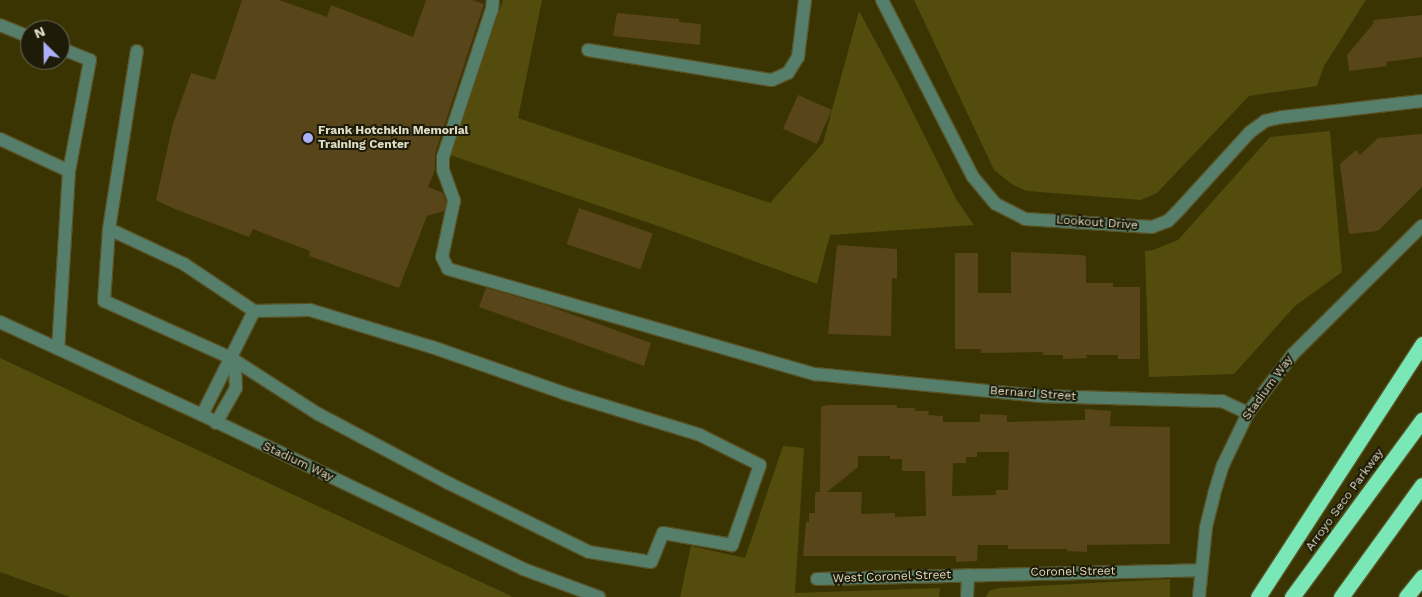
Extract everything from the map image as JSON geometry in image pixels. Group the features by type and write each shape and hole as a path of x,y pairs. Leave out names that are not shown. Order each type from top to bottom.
{"highway":[{"path":"1258,597 1422,344"},
{"name":"Arroyo Seco Parkway","path":"1292,597 1422,420"},
{"path":"1341,597 1422,485"},
{"path":"1406,597 1422,577"}],"street":[{"name":"Bernard Street","path":"493,0 492,9 443,157 443,170 454,202 442,257 448,269 815,374 1038,396 1222,401 1248,413"},
{"path":"588,50 772,80 788,74 798,57 806,0"},
{"name":"Lookout Drive","path":"882,0 973,177 996,204 1025,219 1152,227 1168,221 1250,132 1265,121 1283,117 1422,101"},
{"path":"0,25 20,33"},
{"path":"109,229 184,264 254,311 310,310 317,312 432,347 563,393 700,435 743,456 760,465 732,545 663,533 651,562 588,552 448,483 326,418 231,358 104,301 109,229 136,51"},
{"path":"58,349 69,171 90,60 70,52"},
{"path":"0,139 69,171"},
{"name":"Stadium Way","path":"1199,597 1206,527 1223,465 1248,413 1293,354 1422,226"},
{"path":"202,415 254,311"},
{"name":"Stadium Way","path":"0,322 202,415 523,569 600,597"},
{"path":"216,423 236,388 235,370 231,358"},
{"name":"Coronel Street","path":"968,574 1201,570"},
{"path":"967,597 968,574"},
{"name":"West Coronel Street","path":"817,579 968,574"}],"shaded area":[{"path":"503,0 542,0 518,118 770,203 823,143 859,11 897,81 956,199 974,225 830,235 817,284 661,227 450,155"},
{"path":"914,0 1366,0 1324,66 1317,86 1249,96 1157,193 1141,200 1027,191 1013,185 994,170"},
{"path":"1330,131 1342,272 1295,306 1234,374 1149,377 1145,251 1153,250 1178,240 1270,137"},
{"path":"0,358 513,597 70,597 0,572"},
{"path":"783,446 804,448 795,593 940,588 939,597 680,597 691,546 745,558"},
{"path":"1170,579 1170,597 986,597 989,591 999,588"}],"building":[{"name":"Frank Hotchkin Memorial Training Center","path":"242,0 279,0 327,17 331,5 413,37 426,0 472,0 484,4 435,154 435,170 428,187 443,193 446,202 444,211 427,216 399,288 309,256 310,251 253,229 249,237 156,200 173,124 191,73 215,80"},
{"path":"617,13 679,19 679,22 701,24 700,45 613,36"},
{"path":"1422,15 1422,57 1386,62 1387,66 1349,71 1347,55 1374,23 1373,20"},
{"path":"798,95 832,110 817,144 783,129"},
{"path":"1422,134 1422,187 1378,231 1349,234 1340,164 1356,150 1360,155 1378,138"},
{"path":"579,208 653,233 640,269 567,244"},
{"path":"837,245 897,249 897,279 892,278 891,336 828,334"},
{"path":"1011,252 1082,255 1086,257 1086,283 1113,283 1113,287 1140,287 1140,359 1118,359 1118,355 1086,355 1087,358 1063,359 1063,355 1043,355 1043,352 981,353 981,349 955,349 955,253 978,253 978,293 1011,293"},
{"path":"486,288 549,306 651,343 644,366 479,307"},
{"path":"827,405 897,405 897,408 915,408 915,411 929,411 928,415 943,416 943,422 980,422 980,414 1007,415 1007,422 1085,420 1085,409 1111,411 1110,426 1170,427 1170,544 1087,545 1087,552 1067,551 1067,549 1008,549 1008,545 978,545 977,561 956,562 956,556 803,556 806,522 809,522 809,513 815,513 815,496 816,492 820,492 821,407","holes":["977,452 1009,452 1008,490 996,490 996,495 952,496 953,463 966,463 966,457 977,457","858,456 890,456 890,459 902,459 902,471 925,471 926,516 895,517 895,513 861,514 862,492 827,492 858,467"]}],"place":[{"name":"Frank Hotchkin Memorial Training Center","path":"308,138"}]}
